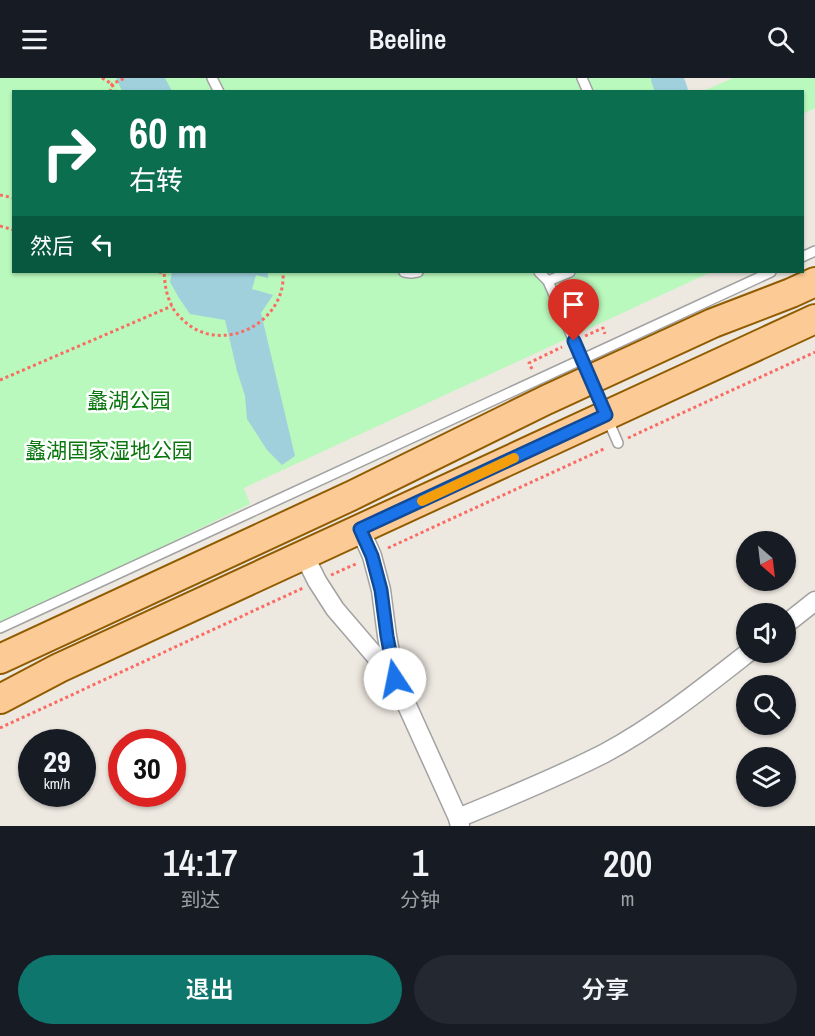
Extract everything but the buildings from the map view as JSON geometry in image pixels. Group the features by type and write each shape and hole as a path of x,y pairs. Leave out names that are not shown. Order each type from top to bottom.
{"main road":[{"path":"0,659 351,496 537,405 586,369 803,288"},
{"path":"0,699 59,668 813,320"}],"street":[{"path":"360,529 372,556 381,590 395,679 459,822 606,752 676,709 736,662"},
{"path":"304,555 317,582 335,609 395,679"},
{"path":"796,616 815,602"}],"lane":[{"path":"540,273 548,281 618,443"},
{"path":"548,281 568,273"},
{"path":"0,628 586,369 769,273"}],"path":[{"path":"102,78 113,84 114,90"},
{"path":"111,90 113,84 125,78"},
{"path":"164,273 165,288 172,306 189,326 204,334 223,336 243,332 270,313 280,295 283,273"},
{"path":"0,380 172,306"},
{"path":"0,728 815,352"}],"green space":[{"name":"蠡湖公园","path":"0,78 677,78 682,90 12,90 12,273 709,273 244,488 250,504 0,626"},
{"path":"733,78 815,78 815,108 804,114 804,90 705,90"}],"water":[{"path":"116,78 165,78 171,90 122,90"},
{"path":"172,273 268,273 268,278 256,275 252,289 273,295 261,313 295,456 282,465 267,450 247,419 245,396 225,320 190,314 170,282"}],"waterway":[{"path":"667,78 671,90"}],"slow traffic":[{"path":"422,501 514,458"}],"route":[{"path":"395,679 381,590 372,556 360,529 606,415 574,341"}],"park label":[{"name":"蠡湖国家湿地公园","path":"109,450"}]}
